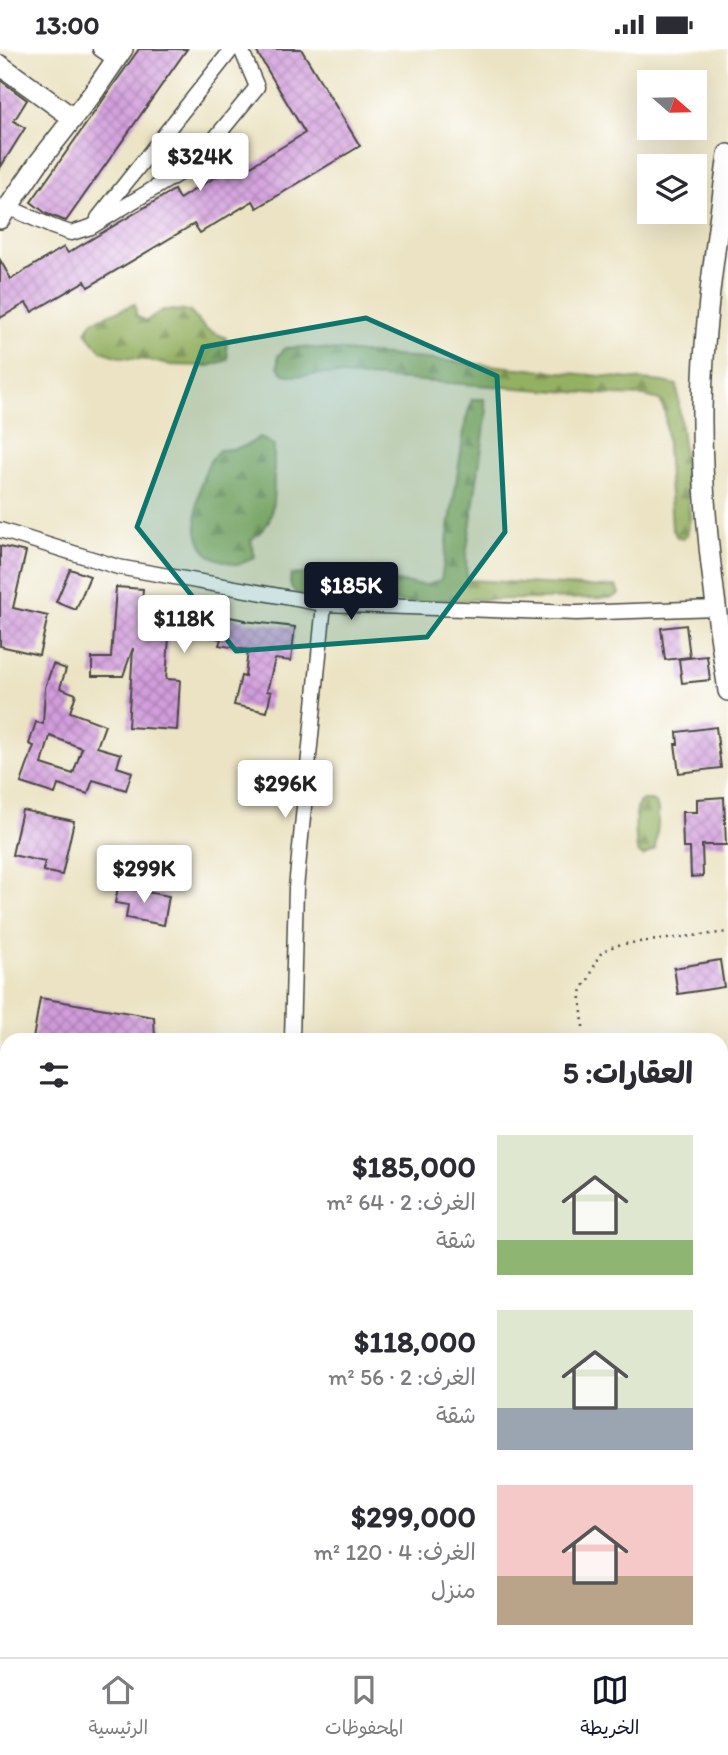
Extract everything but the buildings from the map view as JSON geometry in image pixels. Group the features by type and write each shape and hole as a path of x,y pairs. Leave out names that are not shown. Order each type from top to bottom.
{"main road":[{"path":"4,213 73,118 113,53"},
{"path":"0,65 73,118"},
{"path":"728,154 705,338 702,408 704,493 721,582 716,608 728,691"}],"street":[{"path":"91,227 232,49"},
{"path":"4,213 71,233 91,227 194,164 257,87 241,49"},
{"path":"0,530 118,567 324,604 576,613 716,608"},
{"path":"292,1033 296,888 324,604"}],"path":[{"path":"583,1027 581,990 601,952 622,944 728,932"}],"highlighted area":[{"path":"366,318 497,376 505,532 427,637 236,651 137,527 203,347"}],"green space":[{"path":"135,304 136,316 146,321 163,310 189,311 206,329 226,338 228,360 209,366 169,365 123,358 101,351 86,332 93,321"},
{"path":"302,347 677,385 690,518 687,535 683,539 677,537 672,528 665,413 660,400 645,396 324,374 284,374 278,367 278,356 285,348"},
{"path":"472,399 484,399 487,412 466,556 467,580 616,586 619,594 611,598 441,600 417,603 295,592 291,586 291,575 316,573 426,585 441,580 466,419"},
{"path":"259,437 274,445 272,508 265,526 251,540 255,557 238,565 214,557 207,553 201,544 196,522 199,496 209,463 219,450 241,447"},
{"path":"643,800 656,804 658,824 655,849 643,856 637,851 635,827 637,809"}]}
